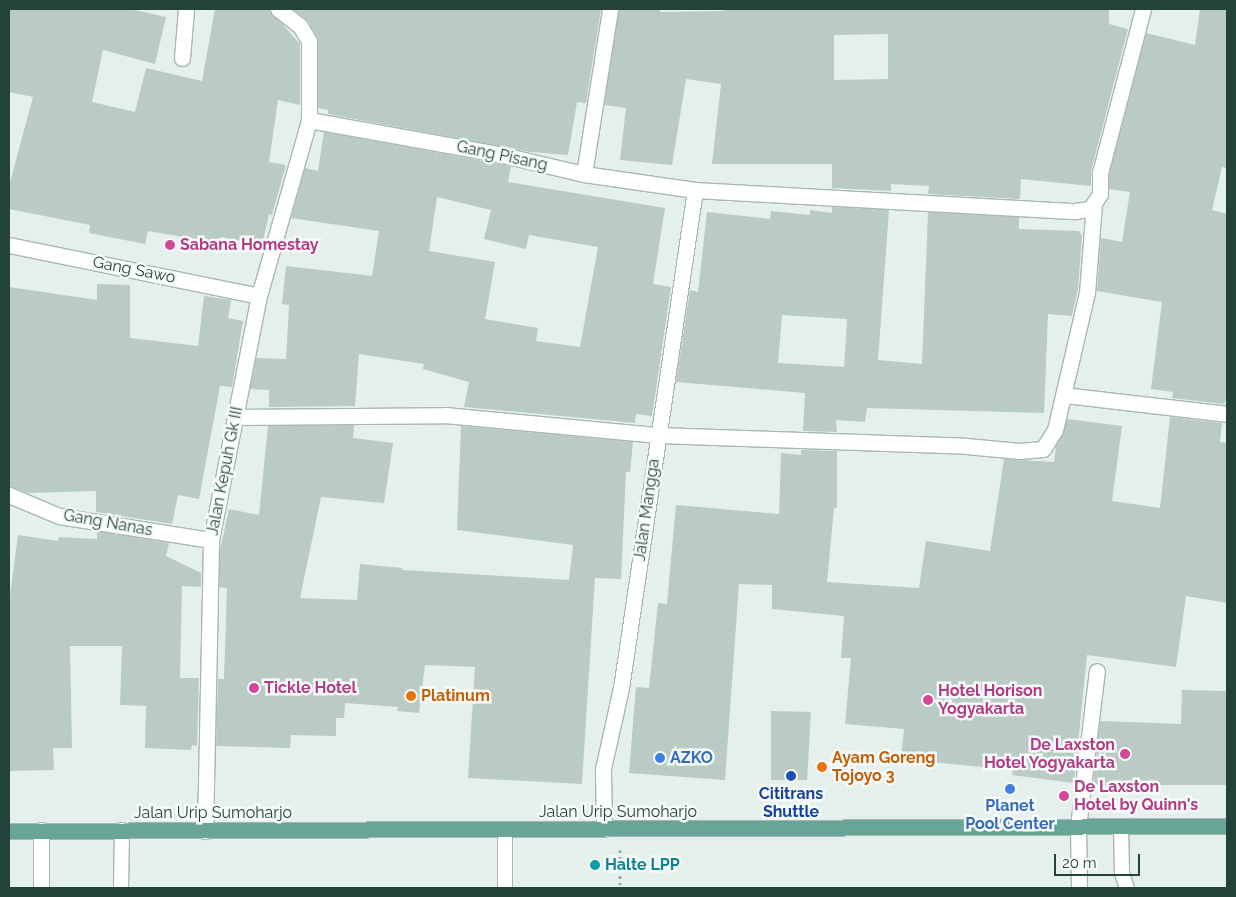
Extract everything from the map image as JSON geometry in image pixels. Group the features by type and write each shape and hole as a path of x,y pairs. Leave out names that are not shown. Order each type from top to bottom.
{"main road":[{"name":"Jalan Urip Sumoharjo","path":"9,831 1227,826"}],"street":[{"path":"182,58 186,9"},
{"name":"Jalan Kepuh Gk III","path":"205,831 211,540 258,296 309,120 309,41 300,26 278,9"},
{"path":"584,174 610,9"},
{"path":"235,417 445,415 658,434 1028,450 1043,449 1055,430 1064,395 1087,293 1094,204 1100,194 1100,173 1143,9"},
{"name":"Gang Pisang","path":"309,120 503,155 584,174 695,190 1075,211 1090,209 1094,204"},
{"name":"Jalan Mangga","path":"604,829 602,769 621,688 695,190"},
{"name":"Gang Sawo","path":"9,245 258,296"},
{"path":"1064,395 1227,414"},
{"name":"Gang Nanas","path":"9,495 59,516 211,540"},
{"path":"1079,888 1078,827 1097,671"},
{"path":"41,830 41,888"}],"lane":[{"path":"1122,826 1122,873 1127,888"},
{"path":"122,830 122,888"},
{"path":"505,830 505,888"}],"path":[{"path":"619,829 620,888"}],"building":[{"path":"9,9 130,9 166,17 155,64 103,50 92,102 135,112 146,68 202,81 215,9 269,9 300,44 300,105 278,100 269,162 286,165 272,215 269,214 262,245 221,237 219,243 148,231 145,244 89,233 90,225 9,209 9,186 33,97 9,92"},
{"path":"293,9 601,9 586,103 577,102 568,155 531,152 328,114 328,110 318,108 317,37 308,21"},
{"path":"619,9 660,9 660,12 724,11 724,9 1109,9 1109,24 1128,29 1091,171 1091,186 1021,179 1020,199 928,194 929,186 891,184 891,191 832,188 832,164 712,164 721,84 686,79 672,165 620,160 626,108 604,105","holes":["888,34 888,79 834,80 834,35"]},
{"path":"1200,9 1227,9 1227,168 1222,167 1212,210 1227,214 1227,397 1224,404 1172,398 1173,392 1151,389 1162,302 1097,291 1101,238 1122,242 1130,192 1109,189 1109,174 1146,33 1195,45"},
{"path":"324,132 511,166 508,182 665,208 653,284 671,287 652,416 636,414 635,423 464,407 469,382 423,369 424,364 359,354 355,406 269,407 269,390 250,389 256,358 286,359 289,305 282,304 286,266 372,276 379,231 291,218 305,168 318,171","holes":["437,197 491,210 484,239 526,249 529,235 598,247 580,347 536,341 538,328 485,319 495,262 429,251"]},
{"path":"832,207 889,210 878,360 922,364 928,212 1019,217 1019,229 1079,231 1082,236 1078,289 1072,316 1048,314 1044,413 867,408 865,422 836,420 837,432 803,431 805,393 676,382 690,290 698,292 707,212 770,219 771,211 810,215 810,210 832,213","holes":["782,315 847,319 844,367 778,363"]},
{"path":"97,284 130,285 130,338 198,346 204,296 231,300 228,318 243,321 232,387 220,386 199,499 178,495 172,524 96,512 96,491 27,493 9,486 9,287 97,300"},
{"path":"1170,417 1222,423 1220,442 1227,443 1227,603 1186,596 1176,667 1087,655 1074,783 1012,775 1013,770 901,759 904,729 845,724 851,658 841,658 844,616 772,609 772,585 739,584 725,780 629,773 636,687 649,688 658,603 667,604 676,505 779,514 781,453 801,455 801,450 837,451 837,508 834,508 827,582 919,588 926,541 990,551 1004,459 1054,462 1056,446 1067,419 1122,426 1112,501 1160,508"},
{"path":"354,425 353,438 393,443 384,503 321,497 300,598 357,600 360,564 402,568 402,570 569,580 573,545 457,530 461,426 633,442 630,472 626,472 621,579 595,578 582,784 468,778 475,667 425,665 419,713 397,711 398,707 345,703 344,718 336,718 336,736 291,735 290,748 216,746 218,679 224,679 227,588 219,587 220,550 229,509 259,515 268,426"},
{"path":"97,531 169,543 166,556 201,573 201,587 182,586 180,678 199,678 197,746 192,745 191,750 145,748 146,706 120,705 122,646 70,646 72,748 53,748 54,770 9,771 9,604 18,535 58,541 59,537 97,539"},
{"path":"1182,690 1227,691 1227,785 1093,785 1100,721 1181,724"},
{"path":"771,711 811,712 807,780 771,780"}],"place":[{"name":"Sabana Homestay","path":"170,245"},
{"name":"Tickle Hotel","path":"254,688"},
{"name":"Platinum","path":"411,696"},
{"name":"Hotel Horison Yogyakarta","path":"928,700"},
{"name":"De Laxston Hotel Yogyakarta","path":"1125,754"},
{"name":"AZKO","path":"660,758"},
{"name":"Ayam Goreng Tojoyo 3","path":"822,767"},
{"name":"Cititrans Shuttle","path":"791,776"},
{"name":"Planet Pool Center","path":"1010,789"},
{"name":"De Laxston Hotel by Quinn's","path":"1064,796"},
{"name":"Halte LPP","path":"595,865"}]}
